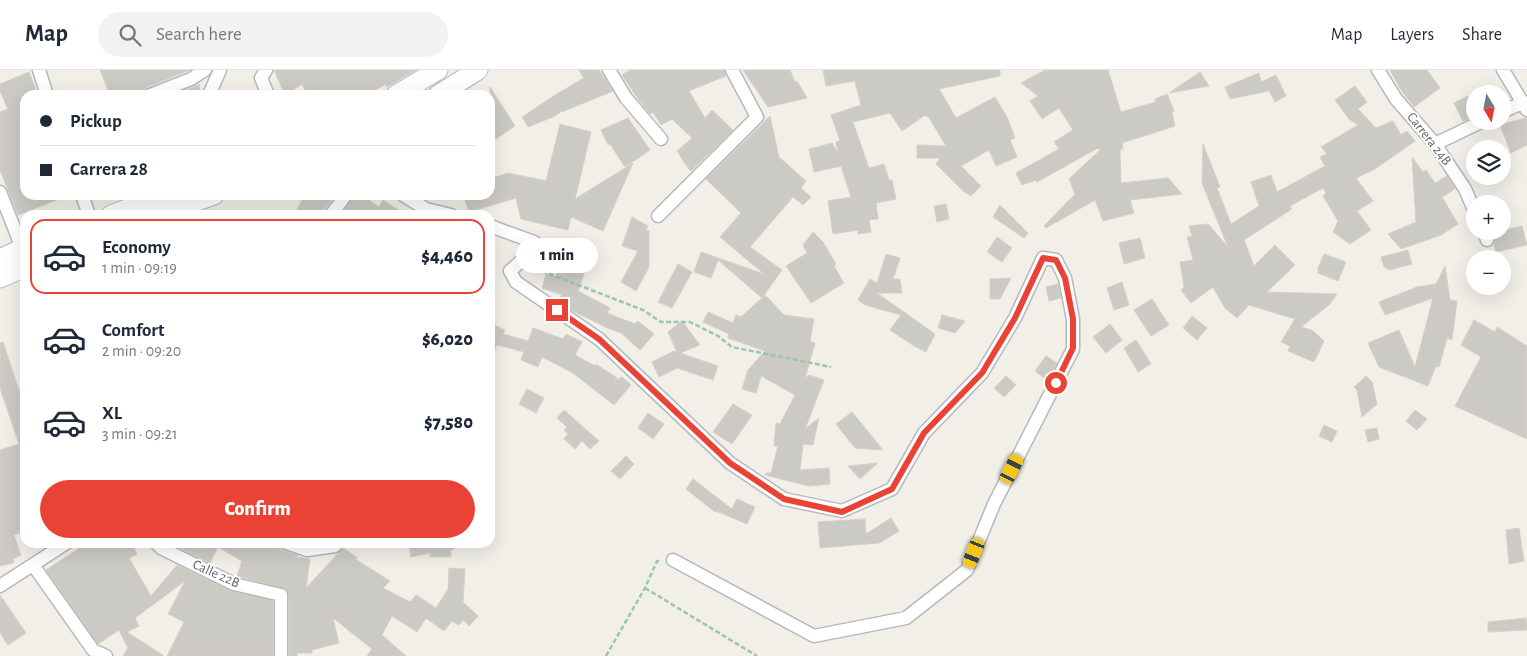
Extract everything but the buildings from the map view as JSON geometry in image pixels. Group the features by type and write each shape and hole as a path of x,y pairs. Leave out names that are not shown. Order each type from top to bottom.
{"main road":[{"path":"404,90 438,70"},
{"path":"448,90 478,70"},
{"path":"124,210 151,200"},
{"path":"171,210 200,200"},
{"path":"0,259 20,250"},
{"path":"0,278 20,269"}],"street":[{"path":"39,70 45,90"},
{"path":"163,90 191,79 205,70"},
{"path":"266,70 261,78 266,90"},
{"path":"609,70 626,98 661,139"},
{"path":"658,216 757,117 732,70"},
{"name":"Carrera 24B","path":"1378,70 1396,99 1435,144 1468,195"},
{"path":"1503,70 1525,106 1511,110"},
{"path":"211,90 217,71"},
{"path":"1435,144 1466,129"},
{"path":"0,192 20,239"},
{"path":"409,200 421,210"},
{"path":"495,228 534,242 541,248 538,258 520,262 510,272 516,282 599,339 730,463 784,499 842,512 892,489 924,433 982,373 1015,318 1043,258 1056,260 1065,278 1073,319 1073,348 994,504 967,570 914,612 906,618 814,636 673,560"},
{"path":"0,586 59,548"},
{"name":"Calle 22B","path":"161,548 234,584 280,595 281,656"},
{"path":"301,548 307,550 321,548"},
{"path":"33,565 93,650 106,656"}],"path":[{"path":"520,262 643,310 661,322 690,322 718,336 732,347 832,367"},
{"path":"606,656 645,588 657,561 673,560"},
{"path":"645,588 757,656"}],"route":[{"path":"557,310 599,339 730,463 784,499 842,512 892,489 924,433 982,373 1015,318 1043,258 1056,260 1065,278 1073,319 1073,348 1056,383"}]}
